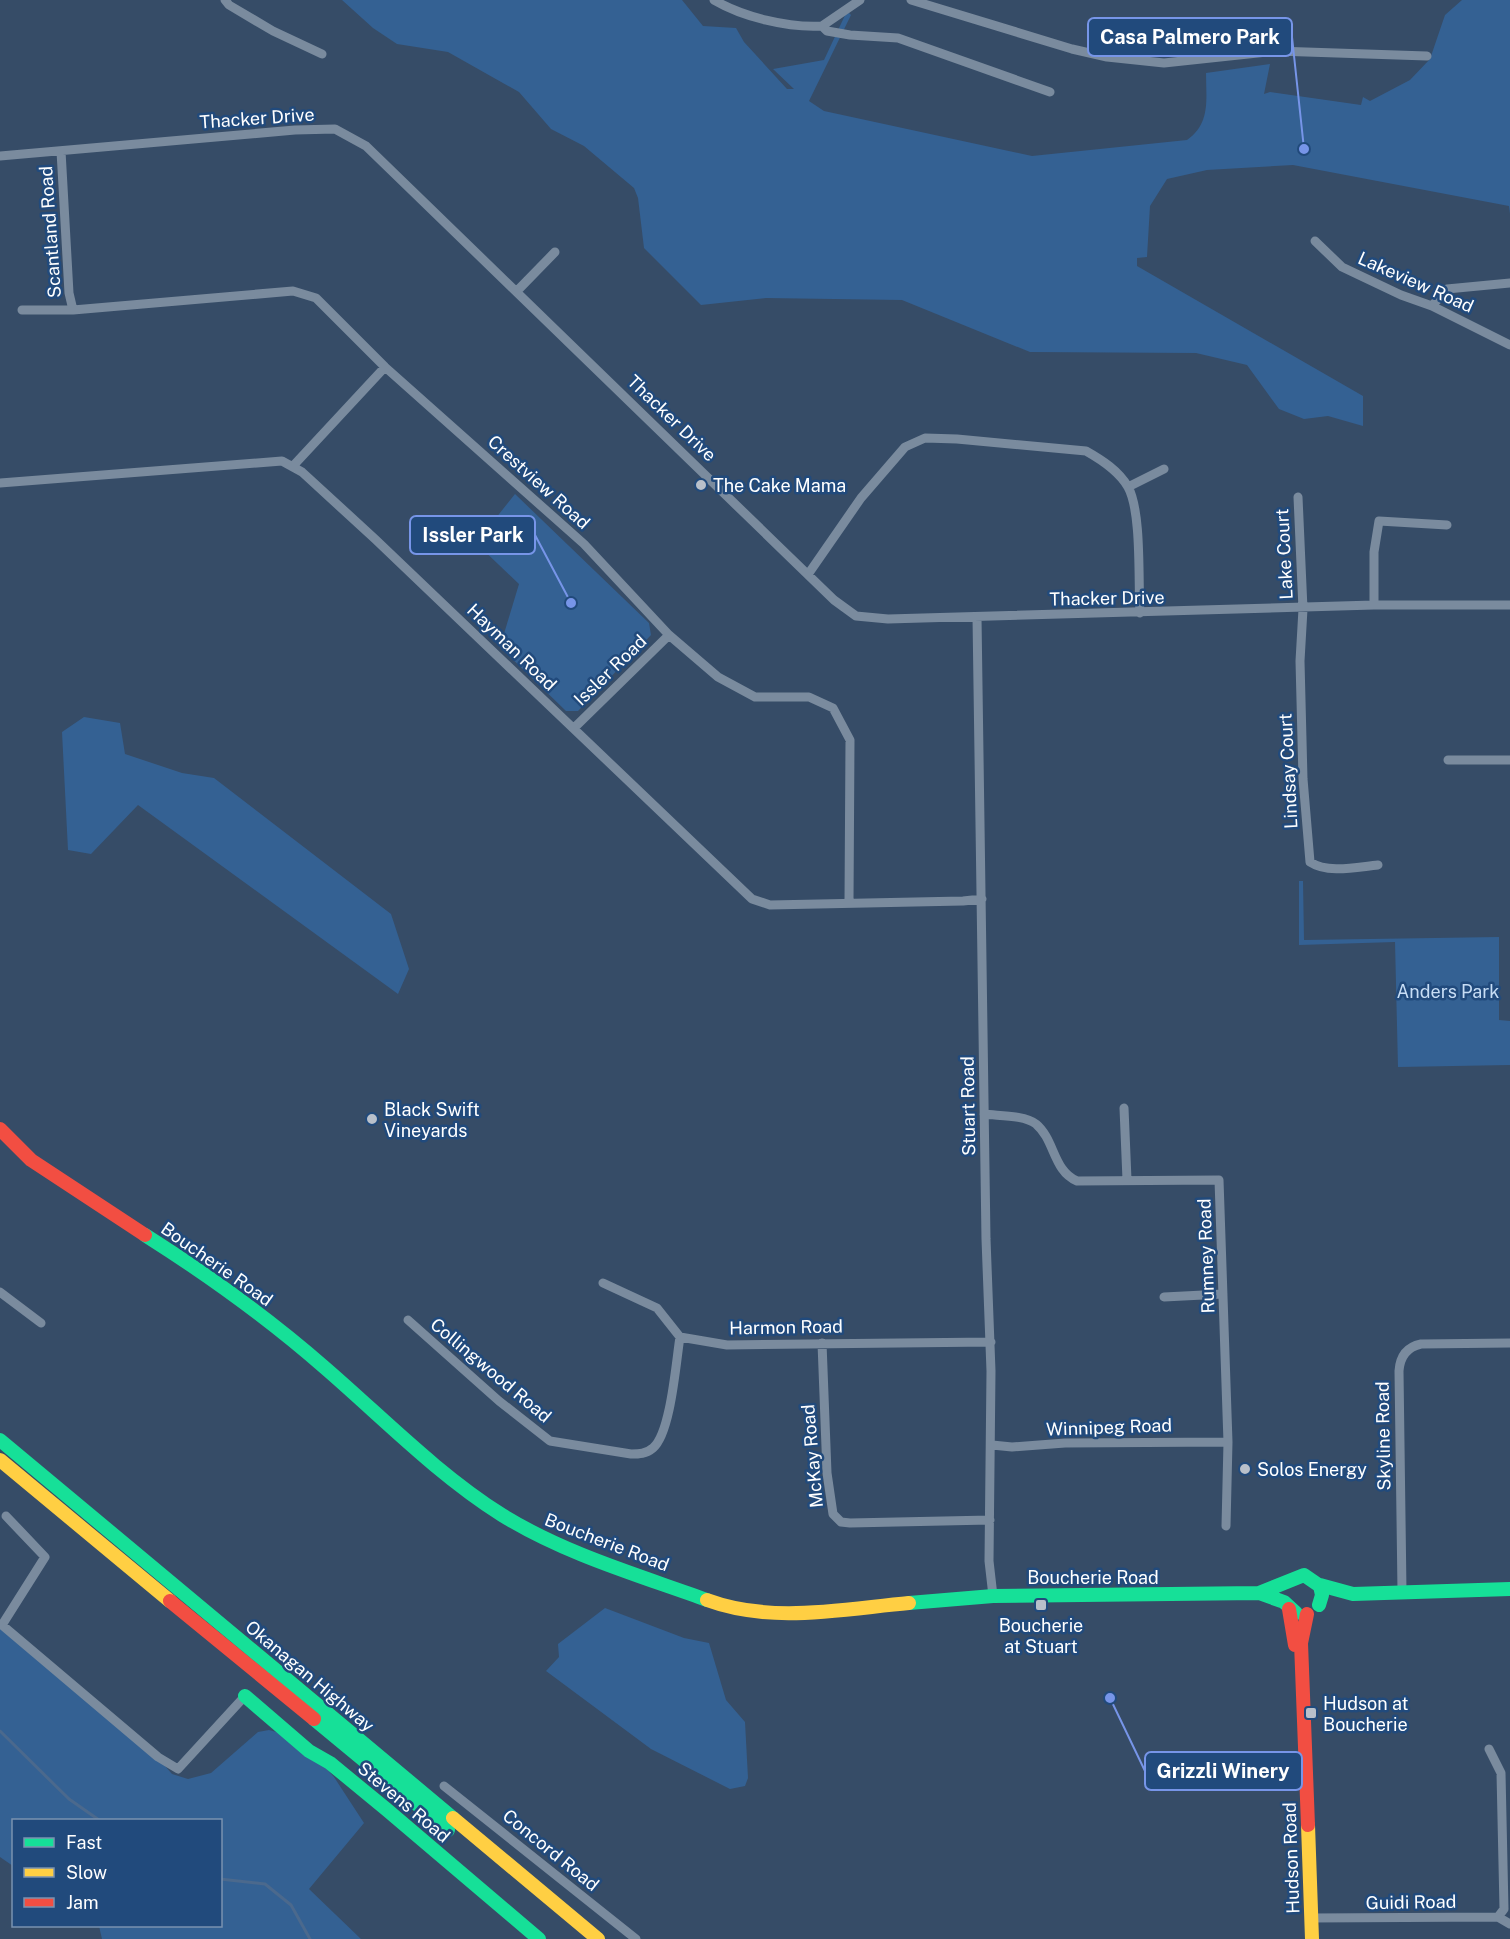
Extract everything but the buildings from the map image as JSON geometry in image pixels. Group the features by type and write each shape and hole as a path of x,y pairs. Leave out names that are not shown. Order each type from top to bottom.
{"main road":[{"name":"Boucherie Road","path":"0,1129 31,1160 224,1287 322,1365 443,1471 501,1514 549,1542 734,1610 779,1615 993,1596 1259,1593 1287,1582 1295,1576 1304,1575 1320,1585 1353,1594"},
{"name":"Okanagan Highway","path":"0,1440 598,1939"},
{"name":"Okanagan Highway","path":"0,1460 582,1939"},
{"path":"1287,1582 1283,1593 1287,1605"},
{"path":"1319,1605 1322,1595 1320,1585"},
{"name":"Boucherie Road","path":"1259,1593 1287,1605 1300,1614 1307,1614 1319,1605 1353,1594 1510,1589"},
{"name":"Hudson Road","path":"1287,1605 1305,1739"},
{"name":"Hudson Road","path":"1307,1614 1301,1642 1312,1939"},
{"name":"Stevens Road","path":"244,1696 309,1751 330,1763 386,1809 539,1939"}],"street":[{"path":"225,0 229,5 273,31 322,54"},
{"path":"714,0 728,8 764,18 790,24 822,26 860,0"},
{"path":"911,0 1072,49 1107,57 1164,63 1276,51 1427,56"},
{"path":"943,8 949,0"},
{"path":"822,26 827,31 850,35 898,38 1050,92"},
{"name":"Thacker Drive","path":"0,156 295,129 335,129 366,146 809,573 840,606 856,616 878,619 1303,609 1374,605 1510,605"},
{"name":"Scantland Road","path":"61,151 69,293 73,310"},
{"name":"Lakeview Road","path":"1315,241 1342,267 1401,295 1432,306 1510,345"},
{"path":"517,291 555,252"},
{"path":"1432,306 1447,289 1510,283"},
{"name":"Crestview Road","path":"22,310 73,310 293,291 316,298 385,367 584,544 669,635 718,677 744,693 766,699 809,698 833,708 850,740 849,902"},
{"path":"0,483 282,461 293,466 385,367"},
{"path":"809,573 891,461 905,447 925,438 957,438 1086,451 1103,461 1128,487 1135,505 1140,613"},
{"name":"Hayman Road","path":"293,466 375,539 752,899 770,905 982,899"},
{"path":"1128,487 1164,470"},
{"name":"Lake Court","path":"1298,497 1303,609"},
{"path":"1374,605 1374,552 1379,520 1447,525"},
{"name":"Lindsay Court","path":"1303,609 1300,708 1310,862 1318,867 1338,868 1378,865"},
{"name":"Stuart Road","path":"977,617 984,1114 991,1342 992,1445 989,1561 993,1596"},
{"name":"Issler Road","path":"574,728 669,635"},
{"path":"1448,760 1510,760"},
{"path":"1124,1108 1127,1180"},
{"name":"Rumney Road","path":"984,1114 1028,1120 1038,1125 1066,1176 1077,1181 1219,1180 1228,1442 1226,1526"},
{"path":"603,1283 657,1308 680,1337"},
{"path":"0,1292 41,1323"},
{"path":"1164,1297 1223,1294"},
{"name":"Collingwood Road","path":"408,1320 492,1395 550,1441 631,1454 642,1454 655,1447 667,1421 680,1337"},
{"name":"Harmon Road","path":"680,1337 727,1345 991,1342"},
{"name":"McKay Road","path":"822,1343 827,1473 832,1514 841,1522 850,1523 990,1520"},
{"name":"Skyline Road","path":"1402,1592 1399,1379 1401,1358 1409,1348 1421,1344 1510,1343"},
{"name":"Winnipeg Road","path":"992,1445 1012,1447 1065,1443 1228,1442"},
{"path":"6,1516 45,1557 3,1625 158,1757 178,1770 244,1696"},
{"path":"1489,1749 1501,1773 1504,1909 1498,1917 1510,1924"},
{"name":"Concord Road","path":"444,1786 636,1939"},
{"name":"Guidi Road","path":"1311,1918 1498,1917"}],"green space":[{"path":"342,0 682,0 703,26 736,28 744,42 787,89 794,89 773,69 824,60 847,11 851,15 809,101 824,111 1032,156 1187,140 1195,134 1204,118 1206,73 1270,64 1264,94 1270,92 1361,105 1363,97 1370,101 1410,80 1430,59 1445,15 1462,0 1510,0 1510,214 1509,206 1293,165 1207,170 1167,179 1150,206 1147,257 1137,258 1137,266 1363,396 1363,426 1328,416 1304,419 1279,409 1247,365 1196,353 1030,352 902,300 766,298 701,305 644,248 638,198 634,188 584,146 551,129 519,92 448,52 397,44 373,28"},
{"path":"515,494 649,623 651,635 578,711 566,711 500,647 519,584 476,543"},
{"path":"84,717 120,723 125,754 182,773 214,778 391,914 409,969 398,994 138,805 91,854 68,850 62,732"},
{"name":"Anders Park","path":"1299,881 1303,881 1304,940 1499,937 1499,1020 1510,1021 1510,1065 1398,1067 1395,942 1299,945"},
{"path":"605,1608 684,1638 709,1643 726,1700 745,1722 748,1778 745,1786 730,1789 651,1749 546,1671 559,1657 558,1644"},
{"path":"0,1620 153,1752 172,1774 188,1779 211,1773 258,1732 269,1730 298,1738 334,1777 364,1823 309,1889 361,1939 102,1939 99,1927 222,1927 222,1819 12,1819 12,1865 0,1857"}],"waterway":[{"path":"0,1731 69,1799 98,1819"},
{"path":"222,1879 265,1884 291,1905 310,1939"}],"traffic: fast":[{"path":"145,1235 215,1281 281,1331 432,1463 502,1515 576,1552 707,1600"},
{"path":"0,1440 453,1818"},
{"path":"909,1603 993,1596 1259,1593 1304,1575 1320,1586 1322,1595 1319,1605"},
{"path":"1320,1585 1353,1594 1510,1589"},
{"path":"1259,1593 1284,1602 1296,1613"},
{"path":"245,1696 309,1751 330,1763 386,1809 539,1939"},
{"path":"314,1719 448,1830"}],"traffic: slow":[{"path":"0,1460 170,1601"},
{"path":"707,1600 732,1607 782,1613 833,1611 909,1603"},
{"path":"453,1818 598,1939"},
{"path":"1308,1825 1312,1939"}],"traffic: jam":[{"path":"0,1129 31,1160 145,1235"},
{"path":"170,1601 314,1719"},
{"path":"1289,1609 1295,1645"},
{"path":"1307,1614 1301,1643 1308,1825"}],"place":[{"name":"Casa Palmero Park","path":"1304,149"},
{"name":"The Cake Mama","path":"701,485"},
{"name":"Issler Park","path":"571,603"},
{"name":"Black Swift Vineyards","path":"372,1119"},
{"name":"Solos Energy","path":"1245,1469"},
{"name":"Boucherie at Stuart","path":"1041,1605"},
{"name":"Grizzli Winery","path":"1110,1698"},
{"name":"Hudson at Boucherie","path":"1311,1713"}]}
